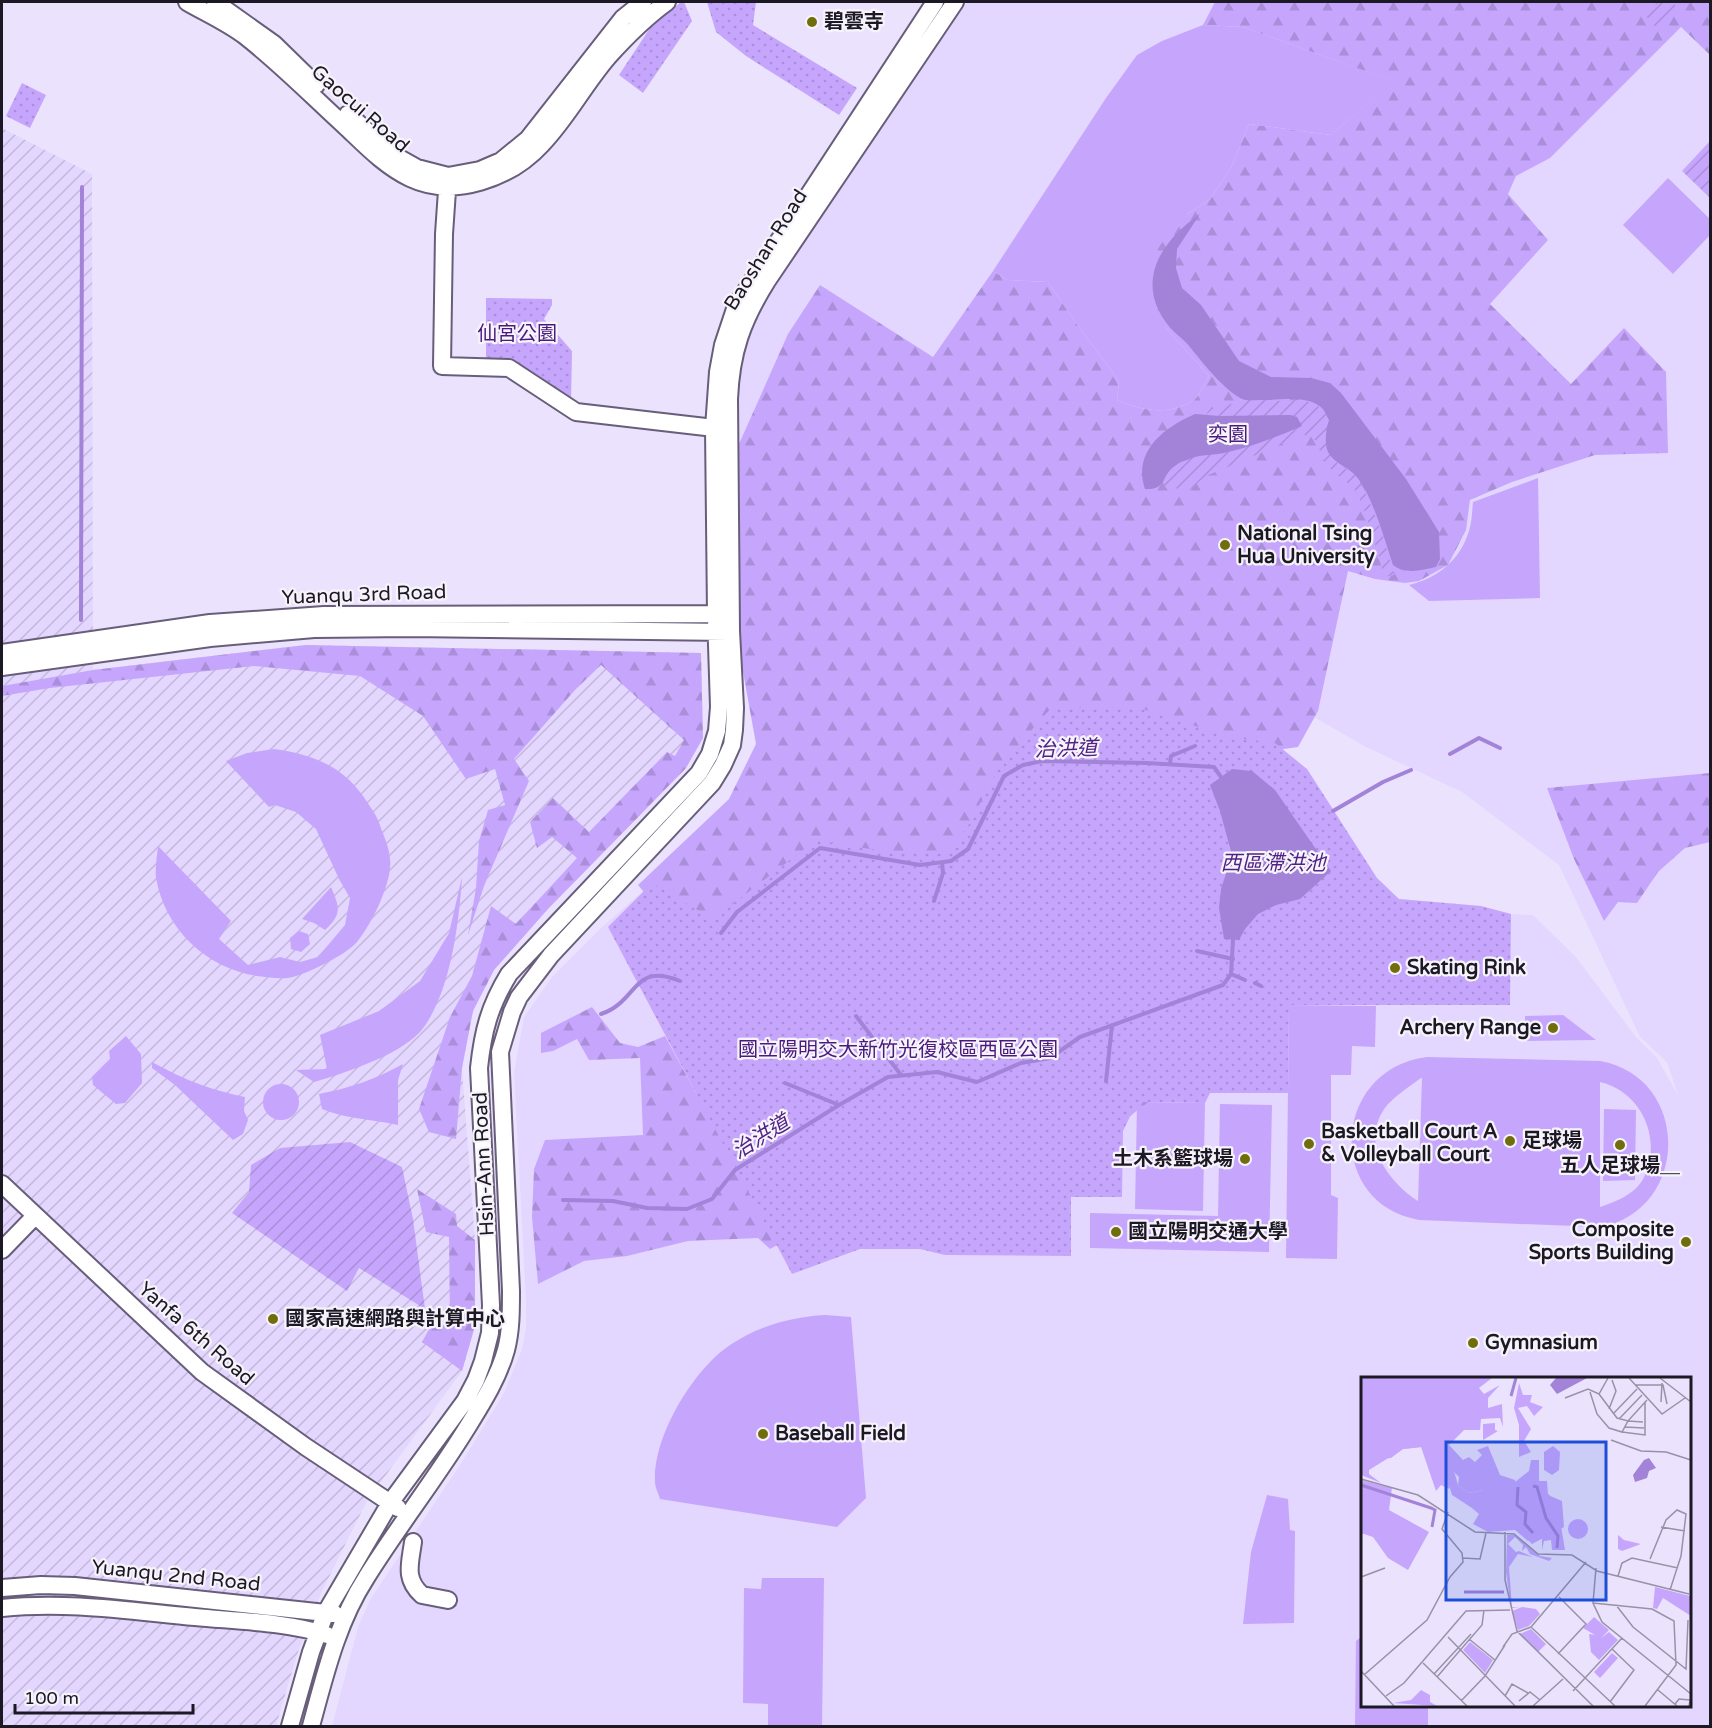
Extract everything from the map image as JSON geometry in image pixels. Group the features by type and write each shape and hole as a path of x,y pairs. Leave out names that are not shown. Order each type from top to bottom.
{"street":[{"name":"Gaocui Road","path":"187,2 244,36 381,160 410,178 431,184 447,181 501,161 528,140 623,18 643,2"},
{"name":"Gaocui Road","path":"215,2 274,44 392,154 447,181 482,182 504,173 542,144 607,58 645,18 667,2"},
{"name":"Baoshan Road","path":"724,623 722,429 718,372 723,345 736,306 940,4"},
{"path":"447,181 442,366 509,368 576,412 722,429"},
{"name":"Yuanqu 3rd Road","path":"2,653 210,623 324,615 724,623"},
{"name":"Yuanqu 3rd Road","path":"2,667 210,638 314,629 724,623"},
{"name":"Hsin-Ann Road","path":"290,1726 326,1612 390,1503 465,1401 483,1361 490,1332 490,1267 478,1068 483,1035 495,997 509,974 699,773 710,754 717,731 724,623"},
{"name":"Hsin-Ann Road","path":"311,1726 336,1638 365,1579 446,1461 484,1402 500,1370 511,1321 501,1052 512,1012 519,997 551,955 699,799 723,765 732,745 735,708 724,623"},
{"name":"Yanfa 6th Road","path":"2,1184 202,1372 408,1516"},
{"path":"2,1250 35,1216"},
{"path":"413,1542 409,1570 413,1585 422,1595 448,1600"},
{"name":"Yuanqu 2nd Road","path":"2,1588 41,1585 75,1586 326,1612 345,1617"},
{"name":"Yuanqu 2nd Road","path":"2,1608 35,1604 87,1606 247,1622 318,1632 336,1638"}],"shaded area":[{"path":"967,2 1710,2 1710,1147 1707,1145 1710,1148 1710,1726 332,1726 358,1627 370,1600 460,1465 504,1393 522,1349 526,1327 526,1301 514,1073 524,1017 552,977 602,927 652,883 1307,769 1377,878 1399,899 1481,906 1511,914 1533,915 1576,957 1636,1037 1657,1058 1678,1095 1667,1062 1640,1037 1559,865 1462,792 1364,746 1269,691 740,655 738,391 745,349 759,308"},
{"path":"2,128 92,174 93,670 306,645 701,653 703,738 686,768 548,909 494,970 473,1011 462,1068 475,1240 475,1326 462,1371 367,1501 322,1591 297,1655 276,1726 2,1726"}],"green space":[{"path":"681,2 684,2 692,21 643,93 619,75 650,28"},
{"path":"707,2 756,2 753,25 857,88 839,115 746,56 716,32"},
{"path":"1215,2 1710,2 1710,55 1681,27 1550,158 1516,176 1508,194 1548,240 1490,304 1571,384 1624,328 1666,372 1668,453 1595,455 1512,482 1470,500 1466,530 1448,565 1419,581 1405,583 1375,579 1348,571 1318,711 1298,747 1227,757 1271,1007 1125,1120 725,990 638,885 729,799 756,744 740,655 739,444 788,334 820,285 933,357 993,271 1008,280 1048,282 1119,381 1117,400 1136,407 1165,410 1185,405 1194,400 1200,392 1209,376 1165,327 1152,304 1150,272 1158,247 1186,215 1210,199 1231,168 1249,124 1331,135 1393,81 1243,27 1203,25"},
{"path":"1659,2 1675,2 1675,13 1660,32 1645,15"},
{"path":"1203,25 1243,27 1394,81 1331,135 1249,124 1231,168 1210,199 1186,215 1165,327 1209,376 1196,398 1185,405 1165,410 1146,409 1117,400 1119,381 1048,282 1008,280 993,271 1106,98 1137,55 1162,41"},
{"path":"22,83 46,95 30,128 6,116"},
{"path":"1710,141 1710,198 1682,171"},
{"path":"1668,178 1710,219 1710,235 1673,274 1623,225"},
{"name":"仙宮公園","path":"486,298 552,299 552,305 544,319 572,351 571,401 486,363"},
{"name":"奕園","path":"1242,399 1304,400 1322,408 1329,420 1325,434 1337,463 1354,474 1364,489 1382,532 1394,575 1384,577 1371,531 1354,489 1326,464 1316,441 1309,436 1303,435 1206,476 1189,490 1165,487 1160,475 1190,440 1209,410"},
{"path":"1538,478 1540,598 1429,601 1409,585 1429,578 1454,559 1469,531 1473,502"},
{"path":"306,645 701,653 703,738 686,768 548,909 494,970 473,1011 462,1068 456,1139 429,1132 419,1109 450,1017 472,976 491,906 516,924 577,858 552,837 537,848 530,822 553,798 589,832 667,752 675,756 684,740 601,665 575,690 514,759 529,781 484,886 468,935 476,888 479,841 488,810 505,805 495,769 466,779 423,716 360,676 254,666 50,688 2,696 2,686 93,670"},
{"name":"國立陽明交大新竹光復校區西區公園","path":"1137,707 1229,737 1275,743 1307,769 1377,878 1399,899 1481,906 1511,914 1510,1005 1289,1005 1288,1093 1210,1093 1205,1103 1137,1102 1123,1131 1122,1197 1071,1197 1071,1256 945,1255 920,1249 860,1249 792,1274 608,927 652,883 713,919 816,840 882,851 946,853 968,826 1000,766 1051,708"},
{"path":"274,749 313,758 345,776 373,811 390,855 389,877 382,897 373,917 357,942 345,952 318,967 300,975 284,978 238,972 205,955 178,929 168,914 156,878 158,846 231,921 219,939 248,965 280,957 300,962 318,957 345,925 350,898 316,829 296,812 275,805 269,807 226,761 247,753"},
{"path":"1710,773 1710,842 1685,848 1658,872 1637,903 1618,902 1604,921 1574,859 1547,788"},
{"path":"462,877 456,935 447,975 441,994 424,1027 415,1037 389,1054 341,1073 314,1082 296,1070 327,1069 320,1035 379,1011 420,981 449,933"},
{"path":"331,887 338,910 337,915 325,930 302,919"},
{"path":"299,931 308,934 310,944 301,952 291,949 290,938"},
{"name":"Basketball Court A & Volleyball Court","path":"1289,1005 1376,1006 1375,1047 1352,1046 1351,1075 1331,1075 1331,1195 1338,1198 1337,1259 1286,1258"},
{"path":"592,1007 620,1043 638,1047 665,1036 696,1093 796,1235 770,1249 758,1238 688,1241 627,1256 584,1261 538,1284 532,1217 534,1169 545,1140 643,1135 640,1058 589,1060 577,1039 553,1051 541,1053 541,1033"},
{"name":"Archery Range","path":"1563,1015 1596,1040 1525,1041 1525,1016"},
{"path":"126,1036 141,1054 142,1083 125,1103 116,1104 93,1085 92,1077 110,1059 109,1051"},
{"path":"1427,1057 1600,1061 1630,1072 1651,1091 1664,1116 1668,1144 1664,1171 1651,1196 1630,1216 1600,1227 1419,1220 1388,1209 1367,1189 1355,1165 1352,1137 1357,1110 1372,1085 1395,1067","holes":["1422,1078 1418,1201 1406,1192 1387,1171 1376,1145 1376,1131 1379,1118 1388,1104","1600,1082 1628,1096 1638,1107 1650,1135 1651,1150 1648,1166 1638,1186 1623,1197 1600,1207"]},
{"path":"152,1062 197,1083 245,1097 244,1111 248,1120 243,1134 233,1140 175,1085 152,1068"},
{"path":"403,1064 398,1080 398,1125 350,1117 322,1109 319,1094 362,1082"},
{"path":"281,1084 294,1089 299,1102 294,1115 281,1120 268,1115 263,1102 268,1089"},
{"path":"1137,1102 1205,1103 1203,1211 1135,1209"},
{"name":"土木系籃球場","path":"1220,1104 1272,1105 1269,1252 1090,1248 1090,1213 1218,1216"},
{"name":"五人足球場＿","path":"1604,1109 1636,1110 1635,1180 1603,1181"},
{"path":"350,1142 402,1167 413,1219 425,1309 359,1268 347,1291 232,1213 249,1192 251,1165 280,1148"},
{"path":"417,1189 456,1214 457,1226 475,1240 475,1326 462,1371 422,1342 433,1322 450,1327 449,1237 426,1232"},
{"name":"Baseball Field","path":"825,1315 851,1317 866,1498 837,1527 660,1499 655,1482 656,1464 661,1445 678,1406 702,1370 730,1345 763,1328 787,1320"},
{"path":"1267,1495 1288,1499 1290,1530 1295,1531 1294,1623 1243,1624 1251,1552"},
{"path":"762,1578 824,1578 822,1726 768,1726 768,1704 743,1703 744,1588 761,1589"},
{"path":"1361,1637 1361,1707 1428,1707 1428,1726 1355,1726 1356,1641"}],"water":[{"path":"1200,214 1177,249 1176,268 1182,288 1201,305 1239,361 1271,377 1311,378 1330,383 1341,393 1406,479 1439,532 1440,559 1436,567 1408,571 1393,565 1377,516 1366,492 1354,474 1333,459 1328,452 1326,436 1329,420 1322,408 1308,401 1292,399 1242,399 1221,383 1165,321 1156,305 1153,275 1165,248 1175,235"},
{"path":"1195,414 1291,415 1297,417 1302,426 1247,447 1198,456 1182,462 1170,470 1161,485 1145,489 1142,475 1147,452 1163,433"},
{"name":"西區滯洪池","path":"1232,769 1252,771 1275,790 1331,871 1300,899 1276,905 1258,914 1239,940 1224,939 1219,908 1221,889 1232,855 1210,785"}],"waterway":[{"path":"81,620 82,187"},
{"path":"1450,754 1479,738 1500,748"},
{"name":"治洪道","path":"1170,764 1171,756 1195,746"},
{"name":"治洪道","path":"721,933 737,912 820,848 920,865 951,861 968,849 1004,776 1023,765 1042,761 1214,767 1221,777"},
{"path":"1333,811 1383,782 1411,770"},
{"name":"治洪道","path":"934,901 943,873 942,862"},
{"name":"治洪道","path":"563,1200 613,1201 647,1208 687,1209 712,1199 735,1170 888,1077 937,1072 977,1082 1021,1063 1050,1058 1080,1037 1223,985 1231,974 1233,940"},
{"name":"治洪道","path":"1197,951 1233,959"},
{"name":"治洪道","path":"1231,974 1245,980"},
{"path":"601,1014 622,1001 644,979 665,976 680,981"},
{"name":"治洪道","path":"1255,983 1261,986"},
{"name":"治洪道","path":"856,1016 901,1075"},
{"name":"治洪道","path":"1106,1081 1112,1025"},
{"name":"治洪道","path":"785,1083 839,1105"}],"place":[{"name":"碧雲寺","path":"812,22"},
{"name":"National Tsing Hua University","path":"1225,545"},
{"name":"Skating Rink","path":"1395,968"},
{"name":"Archery Range","path":"1553,1028"},
{"name":"足球場","path":"1510,1141"},
{"name":"Basketball Court A & Volleyball Court","path":"1309,1144"},
{"name":"五人足球場＿","path":"1620,1145"},
{"name":"土木系籃球場","path":"1245,1159"},
{"name":"國立陽明交通大學","path":"1116,1232"},
{"name":"Composite Sports Building","path":"1686,1242"},
{"name":"國家高速網路與計算中心","path":"273,1319"},
{"name":"Gymnasium","path":"1473,1343"},
{"name":"Baseball Field","path":"763,1434"}]}
